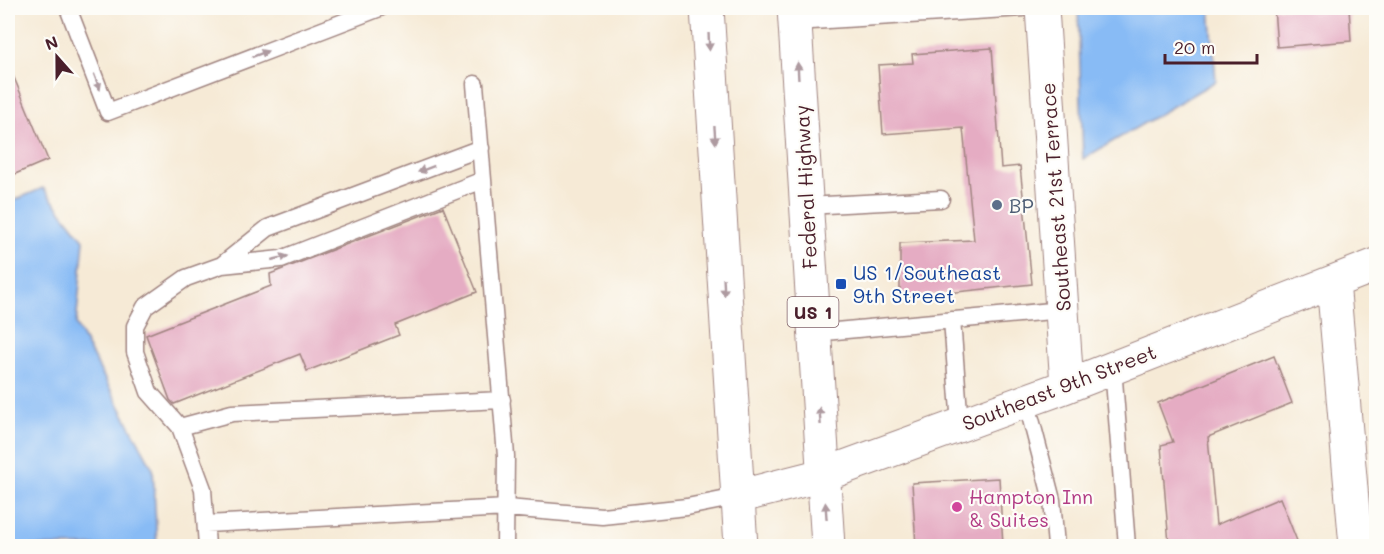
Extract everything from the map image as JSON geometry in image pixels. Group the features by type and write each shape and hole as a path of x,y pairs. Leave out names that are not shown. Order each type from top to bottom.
{"street":[{"path":"707,8 741,546"},
{"name":"Southeast 21st Terrace","path":"1042,8 1067,386"},
{"name":"Federal Highway","path":"795,15 828,546"},
{"name":"Southeast 9th Street","path":"737,497 823,475 1067,386 1377,265"},
{"path":"1333,282 1356,546"}],"lane":[{"path":"68,8 108,112 380,8"},
{"path":"795,15 1023,8"},
{"path":"475,84 506,456 505,546"},
{"path":"222,265 268,228 480,148"},
{"path":"207,546 203,489 180,428 149,392 135,352 135,326 145,307 186,278 222,265 281,259 483,180"},
{"path":"806,207 941,199"},
{"path":"814,333 1062,310"},
{"path":"952,320 960,425"},
{"path":"1113,367 1127,546"},
{"path":"180,428 232,413 501,400"},
{"path":"1026,400 1052,500 1056,546"},
{"path":"206,524 507,508 602,516 687,507 737,497"}],"water":[{"path":"1078,8 1210,8 1216,81 1083,159"},
{"path":"43,188 84,240 76,325 153,469 157,546 8,546 8,203"}],"building":[{"path":"1274,8 1349,8 1351,41 1277,47"},
{"path":"992,48 1001,168 1020,166 1032,284 900,298 900,243 974,240 963,128 883,134 878,65 913,63 912,54"},
{"path":"8,63 48,160 8,177"},
{"path":"443,207 477,292 395,325 399,335 307,371 300,354 174,404 170,400 146,335 271,286 270,274"},
{"path":"1274,356 1292,403 1208,437 1216,525 1280,498 1299,546 1165,546 1169,544 1161,445 1173,442 1158,403"},
{"name":"Hampton Inn & Suites","path":"999,478 1003,546 916,546 912,483"}],"place":[{"name":"BP","path":"997,205"},
{"name":"US 1/Southeast 9th Street","path":"841,284"},
{"name":"Hampton Inn & Suites","path":"957,507"}]}
